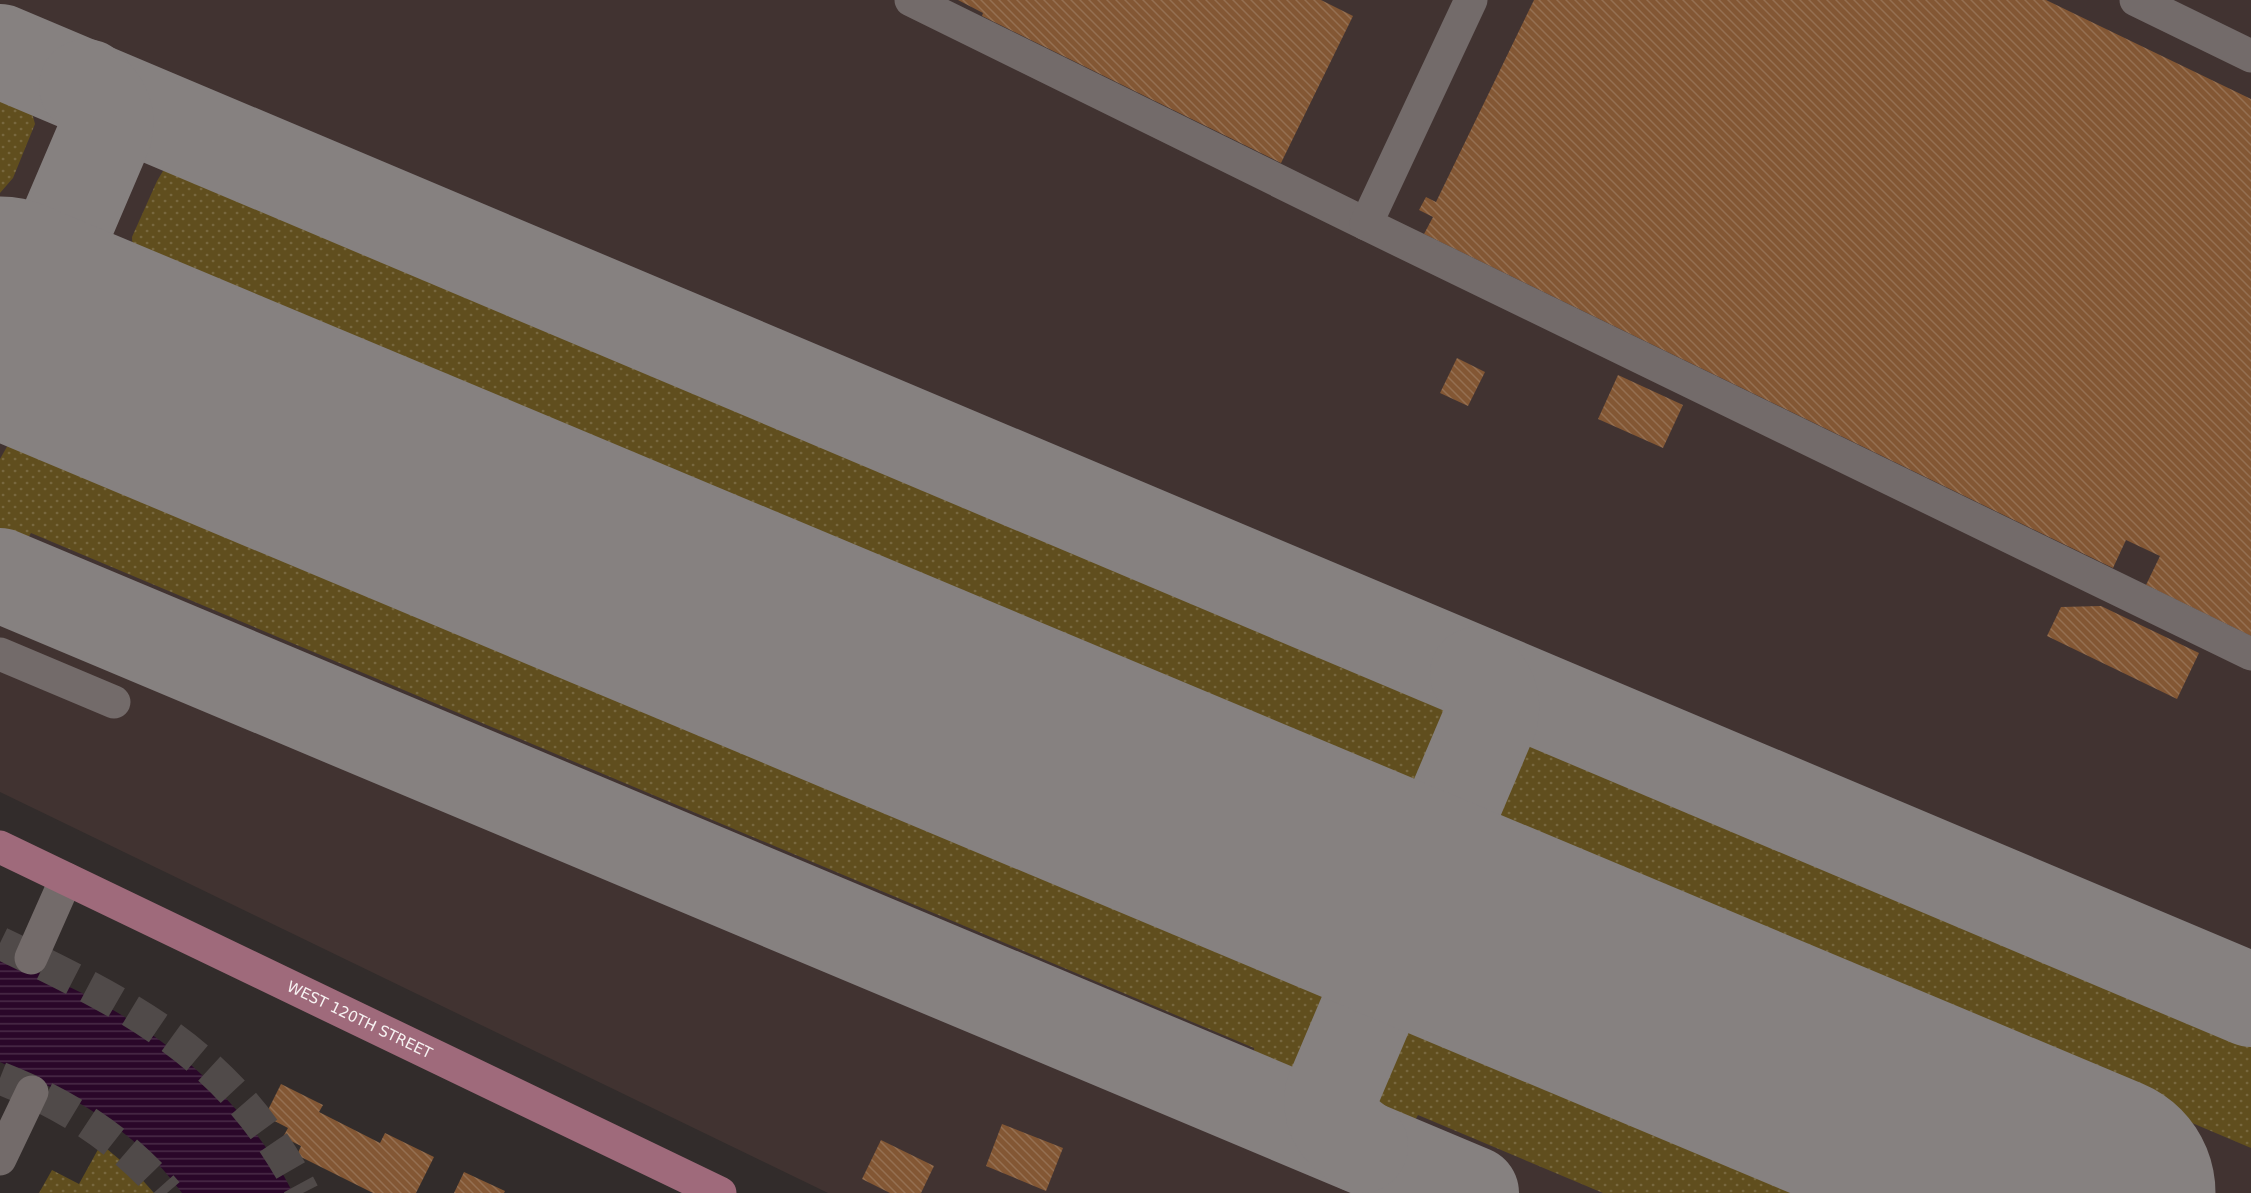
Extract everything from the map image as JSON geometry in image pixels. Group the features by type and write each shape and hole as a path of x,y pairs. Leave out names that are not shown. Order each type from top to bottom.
{"main road":[{"name":"WEST 120TH STREET","path":"0,847 720,1193"}],"lane":[{"path":"911,0 2251,654"},
{"path":"1366,224 1471,0"},
{"path":"2136,0 2251,56"},
{"path":"0,654 114,702"},
{"path":"31,958 66,879"},
{"path":"0,1159 32,1092"}],"shaded area":[{"path":"0,0 2251,0 2251,1193 828,1193 0,792"},
{"path":"0,89 18,98 27,106 35,124 13,178 0,193"},
{"path":"177,167 197,170 1433,691 1443,697 1452,718 1427,780 1409,789 1390,788 155,268 138,256 132,243 132,237 163,171"},
{"path":"43,419 52,422 46,438 1314,971 1323,955 1336,968 1342,985 1332,1017 1318,1043 1302,1062 1290,1068 1280,1069 1270,1066 1255,1060 1254,1048 31,533 24,545 0,530 0,459 18,427"},
{"path":"1545,736 2251,1033 2251,1148 1502,830 1491,818 1491,811 1505,768 1521,742"},
{"path":"0,954 108,1007 164,1043 190,1064 214,1086 258,1136 293,1193 182,1193 143,1149 122,1132 76,1101 0,1062"},
{"path":"1424,999 1432,999 1443,1004 1438,1021 1846,1193 1603,1193 1418,1115 1412,1126 1405,1123 1390,1114 1379,1103 1374,1088 1374,1079 1386,1043 1397,1022 1413,1005"},
{"path":"101,1144 138,1175 154,1193 39,1193 52,1170 79,1184"}],"building":[{"path":"958,0 1321,0 1353,16 1281,163 982,16 983,13"},
{"path":"1534,0 2046,0 2251,99 2251,636 2146,585 2160,556 2126,540 2113,568 1424,234 1433,217 1419,210 1426,197 1436,202"},
{"path":"1457,358 1485,372 1468,406 1440,393"},
{"path":"1618,375 1683,405 1663,448 1598,419"},
{"path":"2101,606 2199,653 2177,699 2047,636 2061,607"},
{"path":"281,1084 323,1105 319,1112 380,1143 385,1133 434,1157 416,1193 373,1193 297,1155 301,1146 283,1137 288,1128 265,1116"},
{"path":"1002,1124 1063,1148 1046,1191 986,1166"},
{"path":"881,1140 934,1166 921,1193 890,1193 862,1179"},
{"path":"464,1172 505,1191 504,1193 454,1193"}],"taxiway":[{"path":"0,51 2251,1000"},
{"path":"0,380 105,134 106,120 103,108 86,86"},
{"path":"66,226 54,267 54,284 58,300 76,329 105,359"},
{"path":"0,575 1472,1193"},
{"path":"1361,1146 1342,1130 1334,1117 1332,1093 1491,718 1490,694 1477,674"},
{"path":"1442,836 1441,870 1451,898 1470,921 1497,942"},
{"path":"1315,866 1355,893 1369,906 1379,920 1384,935 1385,954 1371,1001"}],"runway":[{"path":"0,315 2097,1193"}],"tunnel":[{"path":"0,943 93,990 136,1014 175,1040 211,1070 244,1105 275,1145 303,1193"},
{"path":"0,1078 47,1099 91,1125 131,1156 167,1193"}]}
